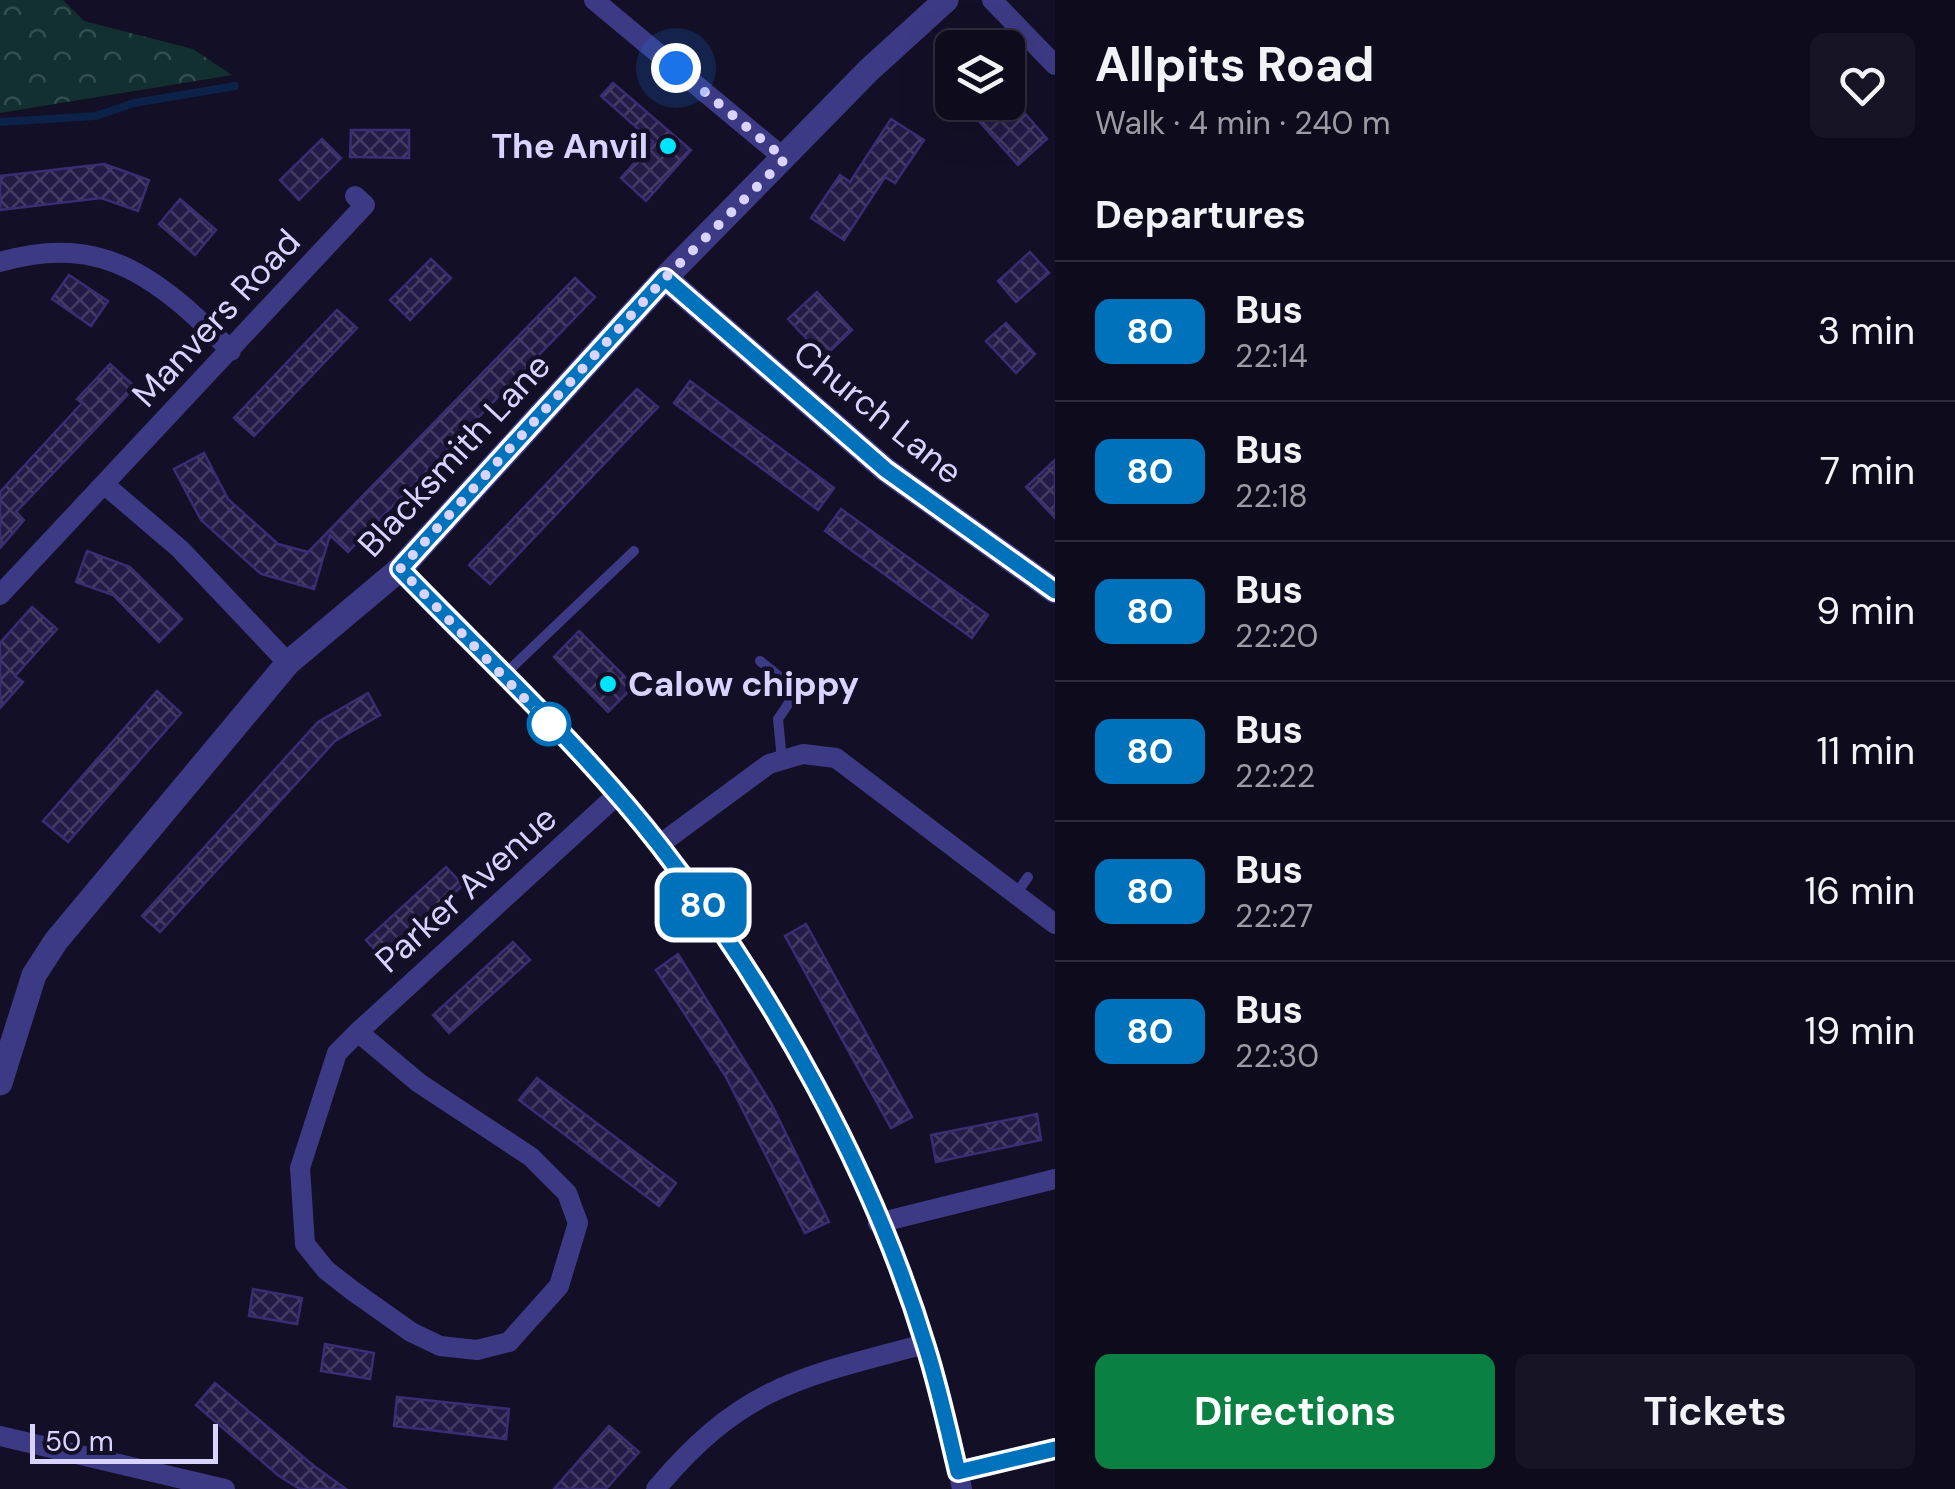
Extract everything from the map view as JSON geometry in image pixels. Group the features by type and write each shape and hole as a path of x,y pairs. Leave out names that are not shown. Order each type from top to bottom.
{"street":[{"path":"594,0 785,159"},
{"name":"Blacksmith Lane","path":"0,1082 34,975 101,882 288,664 400,569 665,278 869,70 946,0"},
{"path":"992,0 1055,65"},
{"name":"Manvers Road","path":"0,595 366,206"},
{"path":"0,262 83,251 142,275 231,351"},
{"name":"Church Lane","path":"665,278 886,470 1055,592"},
{"path":"104,485 180,549 288,664"},
{"path":"400,569 617,795 659,845 743,961 835,1126 878,1223 926,1344 960,1480 1055,1449"},
{"path":"659,845 769,764 803,754 836,758 1022,885 1055,924"},
{"name":"Parker Avenue","path":"358,1032 420,1082 530,1157 568,1193 578,1223 558,1286 508,1342 478,1350 440,1346 411,1332 326,1270 305,1244 300,1168 337,1053 358,1032 617,795"},
{"path":"878,1223 1055,1180"},
{"path":"656,1489 712,1428 748,1401 806,1376 926,1344"},
{"path":"0,1436 225,1489"}],"lane":[{"path":"503,676 634,551"},
{"path":"760,661 797,692 778,719 782,760"}],"green space":[{"path":"0,0 63,0 84,21 193,49 232,75 0,113"}],"building":[{"name":"The Anvil","path":"613,83 691,150 646,201 621,178 653,142 601,96"},
{"path":"1025,114 1047,139 1018,165 978,120 1025,120"},
{"path":"891,119 924,140 895,183 885,177 844,240 811,218 840,175 850,182"},
{"path":"351,130 409,130 409,158 350,157"},
{"path":"322,139 341,158 299,200 280,180"},
{"path":"104,164 149,180 138,211 101,198 0,210 0,176"},
{"path":"180,199 216,230 195,255 159,224"},
{"path":"1030,252 1049,273 1016,302 998,281"},
{"path":"431,259 451,278 410,320 390,300"},
{"path":"69,275 108,301 91,326 52,299"},
{"path":"575,278 595,297 348,552 330,535 314,589 261,574 201,520 174,469 204,453 228,499 278,544 308,552"},
{"path":"817,292 852,330 824,357 788,319"},
{"path":"337,310 357,328 254,436 234,418"},
{"path":"1006,323 1035,354 1016,373 986,341"},
{"path":"110,364 135,387 16,512 24,520 0,548 0,492 82,403 77,399"},
{"path":"690,381 834,488 818,510 674,403"},
{"path":"637,389 658,407 490,584 469,565"},
{"path":"1055,460 1055,518 1026,487"},
{"path":"841,509 988,615 972,638 825,531"},
{"path":"87,551 130,567 182,619 159,642 113,595 76,582"},
{"path":"32,607 57,629 15,676 23,682 0,708 0,643"},
{"path":"579,631 634,686 608,712 554,657"},
{"path":"157,691 181,713 68,842 43,821"},
{"path":"368,693 380,715 335,741 160,932 142,916 318,722"},
{"path":"446,867 463,885 383,958 366,940"},
{"path":"806,924 912,1117 891,1128 785,936"},
{"path":"513,942 530,960 449,1033 433,1015"},
{"path":"678,954 772,1105 829,1222 805,1233 726,1077 656,970"},
{"path":"537,1078 676,1183 659,1206 519,1100"},
{"path":"1037,1114 1041,1140 936,1162 931,1135"},
{"path":"253,1289 302,1298 297,1324 249,1316"},
{"path":"325,1344 374,1353 370,1379 321,1371"},
{"path":"215,1383 346,1489 300,1489 279,1476 196,1405"},
{"path":"397,1397 509,1409 506,1439 394,1426"},
{"path":"609,1426 639,1452 606,1489 554,1489"}],"waterway":[{"path":"0,122 96,116 134,103 235,86"}],"bus line":[{"name":"80","path":"1055,591 886,470 665,278 400,569 617,795 659,845 743,961 835,1126 878,1223 926,1344 958,1472 1055,1449"}],"place":[{"name":"The Anvil","path":"668,146"},
{"name":"Calow chippy","path":"608,684"}],"route":[{"path":"549,724 400,569 665,278 785,159 676,68"}]}
